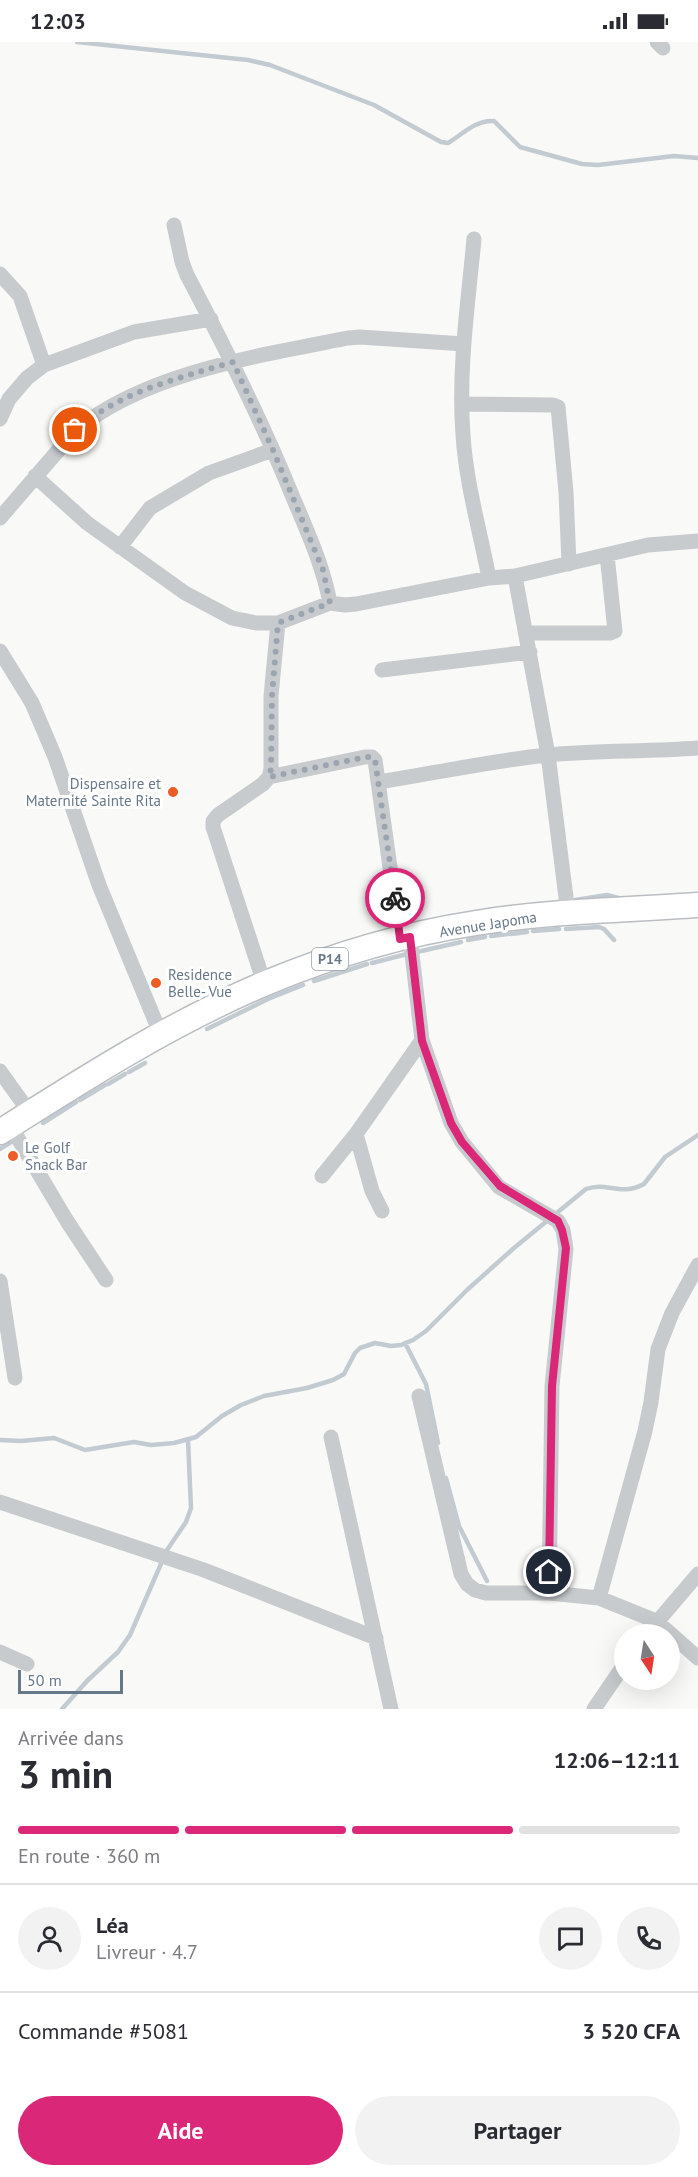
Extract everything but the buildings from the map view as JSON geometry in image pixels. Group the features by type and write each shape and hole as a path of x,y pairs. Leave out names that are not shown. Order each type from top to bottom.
{"main road":[{"name":"Avenue Japoma","path":"13,1123 161,1035 264,984 319,962 405,938 474,923 568,913 698,905"}],"street":[{"path":"174,225 182,262 233,362 273,450 323,570 330,603"},
{"path":"474,239 464,344 464,454 489,578"},
{"path":"0,274 20,296 44,365"},
{"path":"0,419 9,399 27,378 44,365 135,332 211,319"},
{"path":"0,518 75,430 134,393 233,362 360,337 464,344"},
{"path":"463,404 553,405 558,407 566,492 569,564"},
{"path":"120,547 150,508 209,473 273,450"},
{"path":"35,476 87,523 186,593 232,618 256,623 278,623 330,603 356,604 489,578 515,576 648,545 698,541"},
{"path":"526,633 610,633 615,631 607,555"},
{"path":"515,576 548,755 568,913"},
{"path":"264,984 213,828 213,821 269,777 278,623"},
{"path":"0,651 32,703 56,756 99,885 161,1035"},
{"path":"382,670 530,652"},
{"path":"380,782 548,755 619,750 656,752 698,748"},
{"path":"269,777 366,757 372,757 375,760 422,1041 451,1123 462,1142 500,1186 558,1221 562,1230 566,1248 552,1386 549,1593"},
{"path":"322,1176 356,1134 422,1041"},
{"path":"0,1071 13,1123 67,1221 106,1280"},
{"path":"356,1134 372,1191 382,1211"},
{"path":"598,1598 645,1431 658,1349 672,1313 698,1265"},
{"path":"0,1281 15,1378"},
{"path":"419,1396 461,1574 467,1584 475,1590 486,1593 549,1593 598,1598 656,1621 698,1658"},
{"path":"331,1437 391,1709"},
{"path":"0,1502 204,1570 376,1638"},
{"path":"654,1624 698,1574"},
{"path":"0,1652 27,1664"},
{"path":"594,1709 614,1680"}],"waterway":[{"path":"77,42 248,60 270,65 374,105 441,142 448,143 475,125 494,121 520,147 582,164 598,165 674,156 698,158"},
{"path":"575,900 607,895 622,899"},
{"path":"566,929 599,927 614,940"},
{"path":"533,931 559,929"},
{"path":"511,934 527,932"},
{"path":"491,936 508,934"},
{"path":"468,940 485,937"},
{"path":"417,952 461,942"},
{"path":"372,963 407,954"},
{"path":"314,981 367,964"},
{"path":"207,1029 268,999 303,985"},
{"path":"129,1072 145,1063"},
{"path":"108,1084 125,1074"},
{"path":"80,1100 105,1085"},
{"path":"43,1123 76,1102"},
{"path":"0,1440 54,1438 85,1450 134,1442 151,1445 174,1443 196,1437 222,1416 241,1405 264,1396 307,1388 333,1380 344,1374 360,1348 375,1343 401,1345 426,1331 514,1248 586,1189 594,1187 628,1189 644,1184 665,1157 698,1135"},
{"path":"0,1149 11,1142"},
{"path":"405,1343 426,1384 438,1443"},
{"path":"62,1709 118,1652 130,1635 167,1550 186,1522 191,1508 188,1440"},
{"path":"446,1478 459,1526 487,1581"}],"way so far":[{"path":"75,430 134,393 233,362 323,570 330,603 278,623 273,668 269,777 372,757 375,760 380,782 395,898"}],"place":[{"name":"Dispensaire et Maternité Sainte Rita","path":"173,792"},
{"name":"Residence Belle- Vue","path":"156,983"},
{"name":"Le Golf Snack Bar","path":"13,1156"}],"route":[{"path":"395,898 400,939 410,937 422,1041 451,1123 462,1142 489,1176 514,1196 558,1221 562,1230 566,1248 552,1386 549,1572"}]}
